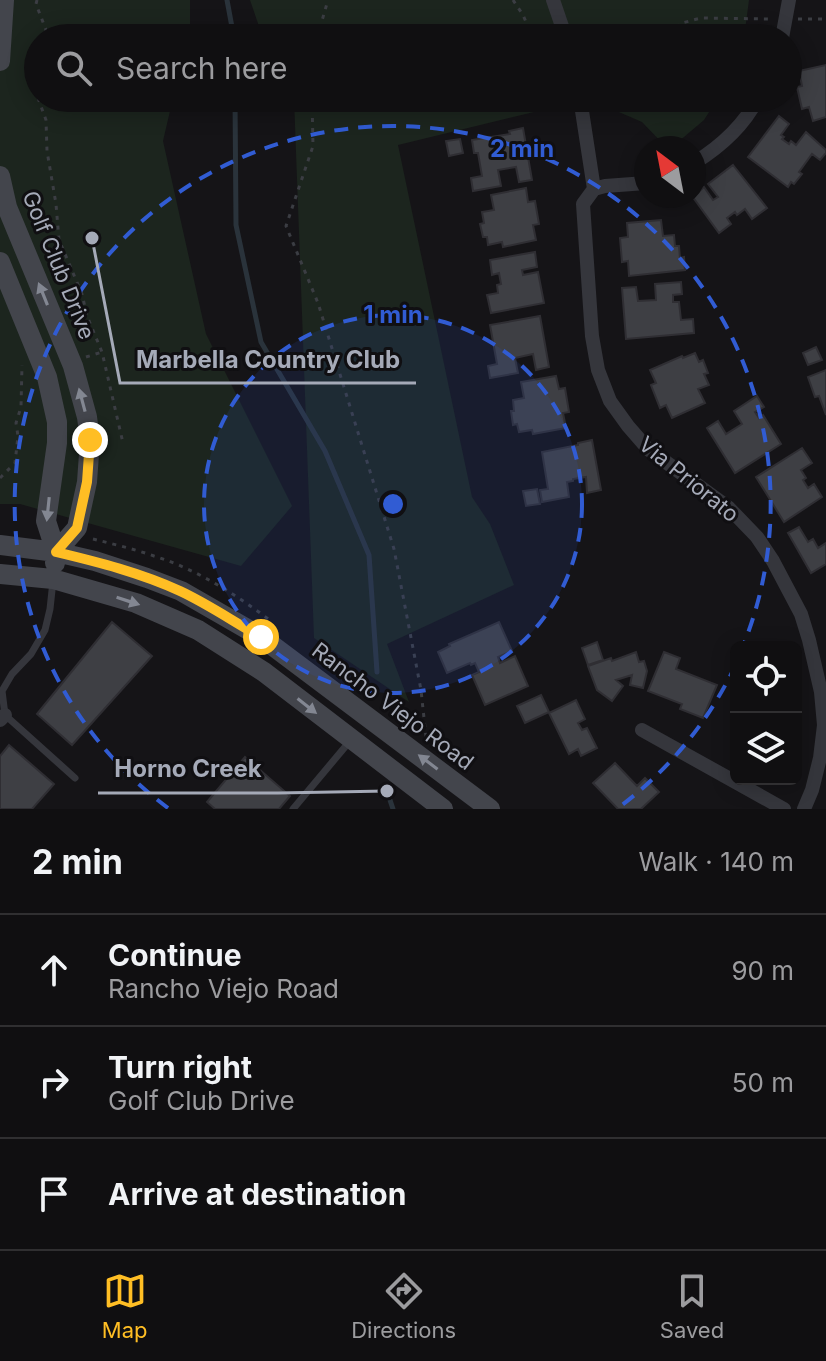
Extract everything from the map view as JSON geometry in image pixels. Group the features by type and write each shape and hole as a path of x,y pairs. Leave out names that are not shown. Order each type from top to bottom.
{"main road":[{"path":"0,61 4,0"},
{"name":"Golf Club Drive","path":"0,176 7,207 73,366 87,417 90,440 87,482 77,528 56,552"},
{"name":"Golf Club Drive","path":"0,262 47,377 57,422 46,521 56,552 53,579"},
{"name":"Rancho Viejo Road","path":"0,545 95,561 181,591 261,637 490,809"},
{"path":"0,574 53,579 136,603 198,630 244,658 443,809"}],"street":[{"path":"553,0 561,24"},
{"path":"786,24 789,0"},
{"path":"582,112 594,189 634,184"},
{"path":"706,155 735,131 750,112"},
{"name":"Via Priorato","path":"594,189 583,204 592,336 598,370 610,401 648,449 729,508 757,537 801,614 821,692 824,725 820,758 804,809"},
{"path":"642,730 784,809"}],"lane":[{"path":"53,579 45,630 2,691 2,715 75,778"},
{"path":"293,809 351,740"}],"path":[{"path":"37,0 44,24"},
{"path":"321,24 328,0"},
{"path":"513,0 527,24"},
{"path":"680,24 701,18 826,19"},
{"path":"43,112 59,240 102,352 123,443"},
{"path":"312,112 313,146 286,226 318,303 394,549 428,743"},
{"path":"0,478 15,463 22,366"}],"shaded area":[{"path":"0,0 190,0 190,24 24,24 24,112 170,112 163,141 206,334 292,506 241,566 20,504 0,504"},
{"path":"250,0 749,0 746,24 258,24"},
{"path":"295,112 534,112 398,145 472,497 490,524 514,585 387,644 409,702 314,638"},
{"path":"619,112 709,112 685,136 655,136 642,122"}],"building":[{"path":"826,65 826,117 813,121 809,107 802,109 802,70"},
{"path":"779,116 789,124 781,135 784,137 782,139 796,145 806,132 826,150 820,160 812,154 799,172 802,174 788,187 748,157"},
{"path":"523,128 532,180 519,182 516,167 498,170 501,186 473,191 471,178 482,176 472,140 510,134 509,131"},
{"path":"460,139 463,153 449,156 446,141"},
{"path":"733,165 767,208 752,219 745,209 737,215 735,212 727,218 731,224 719,233 701,208 706,208 706,190 713,200 718,197 708,184"},
{"path":"526,188 528,202 535,201 539,224 533,225 536,240 503,247 502,242 488,245 480,224 484,223 482,212 494,210 491,195"},
{"path":"661,220 663,236 674,235 680,258 684,257 685,270 629,276 628,261 622,262 620,238 628,237 627,223"},
{"path":"535,252 537,267 522,270 523,275 538,272 544,303 491,313 487,295 498,293 497,285 501,284 499,273 492,275 490,260"},
{"path":"681,282 682,294 673,295 673,302 679,302 681,320 693,319 694,333 626,339 622,288 636,287 638,301 656,300 655,284"},
{"path":"540,316 549,367 536,370 533,354 515,358 518,373 490,378 488,366 497,364 490,325"},
{"path":"816,347 822,360 808,365 803,353"},
{"path":"695,353 699,362 703,360 708,373 704,374 709,385 698,389 705,403 672,418 666,405 660,408 651,385 656,383 650,370"},
{"path":"826,370 826,415 808,377"},
{"path":"556,376 559,389 565,388 569,412 563,413 566,428 533,434 532,430 519,432 517,424 513,425 511,411 514,411 513,400 524,398 521,382"},
{"path":"757,396 764,407 755,412 759,418 763,415 781,444 735,473 707,428 718,421 726,434 742,424 734,411"},
{"path":"592,440 601,490 587,493 586,477 573,479 567,482 569,497 542,502 540,490 548,489 542,452"},
{"path":"802,448 812,463 801,470 806,478 803,480 808,488 814,484 822,497 784,522 756,477"},
{"path":"537,489 540,504 526,506 523,491"},
{"path":"799,527 808,542 813,539 818,548 826,543 826,564 811,573 788,533"},
{"path":"112,622 152,656 72,745 37,714"},
{"path":"499,622 512,651 498,657 500,663 515,656 528,686 485,705 472,675 479,672 475,663 447,673 438,652"},
{"path":"597,642 603,660 588,665 582,648"},
{"path":"636,652 639,662 644,661 647,671 643,688 630,685 632,675 616,680 623,686 612,701 597,690 588,666"},
{"path":"664,652 680,658 676,669 717,685 703,718 680,709 682,704 648,691"},
{"path":"541,695 549,712 525,723 517,706"},
{"path":"576,700 585,719 578,723 582,730 587,728 597,748 581,756 578,749 569,754 549,713"},
{"path":"9,745 54,784 32,809 0,809 0,756"},
{"path":"245,757 290,796 279,809 215,809 207,802"},
{"path":"615,763 637,786 645,778 659,792 641,809 618,809 593,783"}],"waterway":[{"path":"227,0 231,24"},
{"path":"235,112 236,225 261,342 325,451 369,555 377,672"},
{"path":"387,791 393,809"}],"place":[{"name":"Marbella Country Club","path":"92,238"},
{"name":"Horno Creek","path":"387,791"}],"route":[{"path":"90,440 87,482 77,528 56,552 95,561 181,591 261,637"}]}
